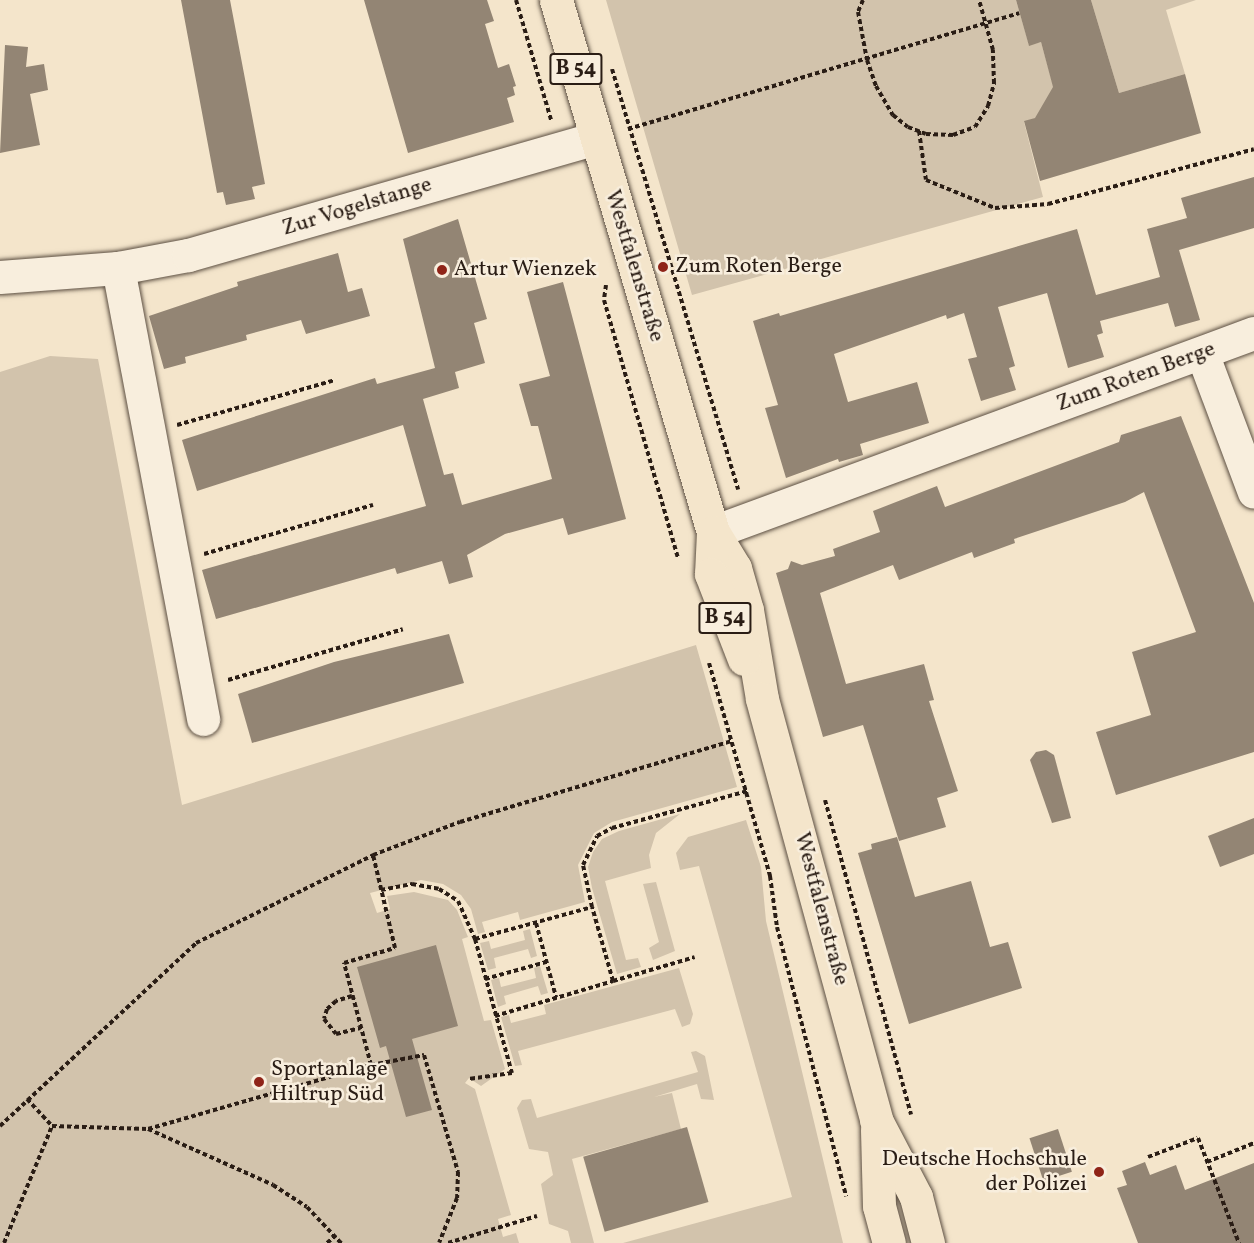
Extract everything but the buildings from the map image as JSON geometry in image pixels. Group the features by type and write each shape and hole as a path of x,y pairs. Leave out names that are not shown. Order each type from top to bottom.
{"main road":[{"name":"Westfalenstraße","path":"556,0 713,532 711,574 725,617 762,699 876,1120 916,1197 928,1243"},
{"name":"Westfalenstraße","path":"876,1120 879,1206 889,1243"}],"street":[{"name":"Zur Vogelstange","path":"0,277 118,268 288,229 595,138"},
{"path":"118,268 200,704"},
{"name":"Zum Roten Berge","path":"713,532 747,522 1254,333"},
{"path":"1202,352 1254,492"}],"path":[{"path":"516,0 554,131 564,147"},
{"path":"863,0 858,12 867,60 876,86 893,115 919,131 953,135 975,127 988,106 994,83 993,50 978,0"},
{"path":"595,138 867,60 1019,13"},
{"path":"610,64 747,522"},
{"path":"919,131 926,180 995,208 1048,204 1254,149"},
{"path":"607,281 604,300 681,566"},
{"path":"149,433 335,380"},
{"path":"174,562 373,505"},
{"path":"200,704 403,629"},
{"path":"707,654 770,876 777,927 846,1198"},
{"path":"0,1126 196,943 373,855 471,818 732,741"},
{"path":"613,981 592,907 583,865 597,836 612,828 747,790"},
{"path":"824,796 911,1116"},
{"path":"370,1065 344,963 394,948 373,855"},
{"path":"381,890 412,884 439,889 458,902 475,939 512,1073 468,1079"},
{"path":"475,939 592,907"},
{"path":"536,923 556,997"},
{"path":"495,1016 695,957"},
{"path":"485,980 546,962"},
{"path":"352,996 336,1001 327,1009 324,1019 336,1034 360,1028"},
{"path":"27,1099 52,1125 148,1129 370,1065 424,1055 458,1172 457,1198 439,1243"},
{"path":"4,1243 52,1125"},
{"path":"148,1129 273,1185 307,1207 341,1243"},
{"path":"1148,1156 1198,1138 1239,1243"},
{"path":"1207,1162 1254,1143"},
{"path":"448,1243 537,1216"},
{"path":"327,1243 335,1236"}],"shaded area":[{"path":"606,0 1016,0 1029,45 1041,42 1055,92 1048,114 1024,122 1043,197 692,295"},
{"path":"1091,0 1196,0 1166,10 1185,74 1119,93"},
{"path":"50,356 98,359 182,805 696,645 737,787 612,822 594,833 578,865 585,902 520,920 518,912 482,922 485,932 478,934 471,909 461,895 443,884 421,880 370,893 377,913 390,909 387,896 414,892 448,900 457,910 468,937 462,939 484,1021 491,1020 505,1069 481,1086 469,1078 465,1083 475,1089 511,1215 498,1219 503,1237 516,1233 519,1243 0,1243 0,372"},
{"path":"680,814 656,833 649,855 651,868 605,881 626,960 638,958 641,967 617,974 592,888 588,867 593,852 602,839 619,831"},
{"path":"746,820 761,867 766,921 843,1243 623,1243 792,1197 699,866 680,870 676,853 688,837"},
{"path":"656,882 675,951 653,960 649,948 659,942 643,884"},
{"path":"530,929 537,956 531,958 528,949 494,958 496,968 488,970 480,943 489,941 491,949 525,940 523,931"},
{"path":"540,966 548,993 541,995 538,986 504,996 506,1004 498,1007 491,980 499,978 501,987 536,978 534,968"},
{"path":"679,968 693,1014 690,1024 682,1027 675,1009 518,1051 522,1065 515,1066 501,1017 509,1015 511,1023 546,1014 544,1005"},
{"path":"696,1051 705,1056 714,1100 701,1099 697,1084 654,1097 672,1093 681,1129 572,1159 594,1243 571,1243 568,1231 549,1224 541,1184 553,1175 548,1152 529,1149 517,1108 522,1100 531,1099 537,1118 698,1072 691,1052"}],"place":[{"name":"Zum Roten Berge","path":"663,267"},
{"name":"Artur Wienzek","path":"442,270"},
{"name":"Sportanlage Hiltrup Süd","path":"259,1082"},
{"name":"Deutsche Hochschule der Polizei","path":"1099,1172"}]}
